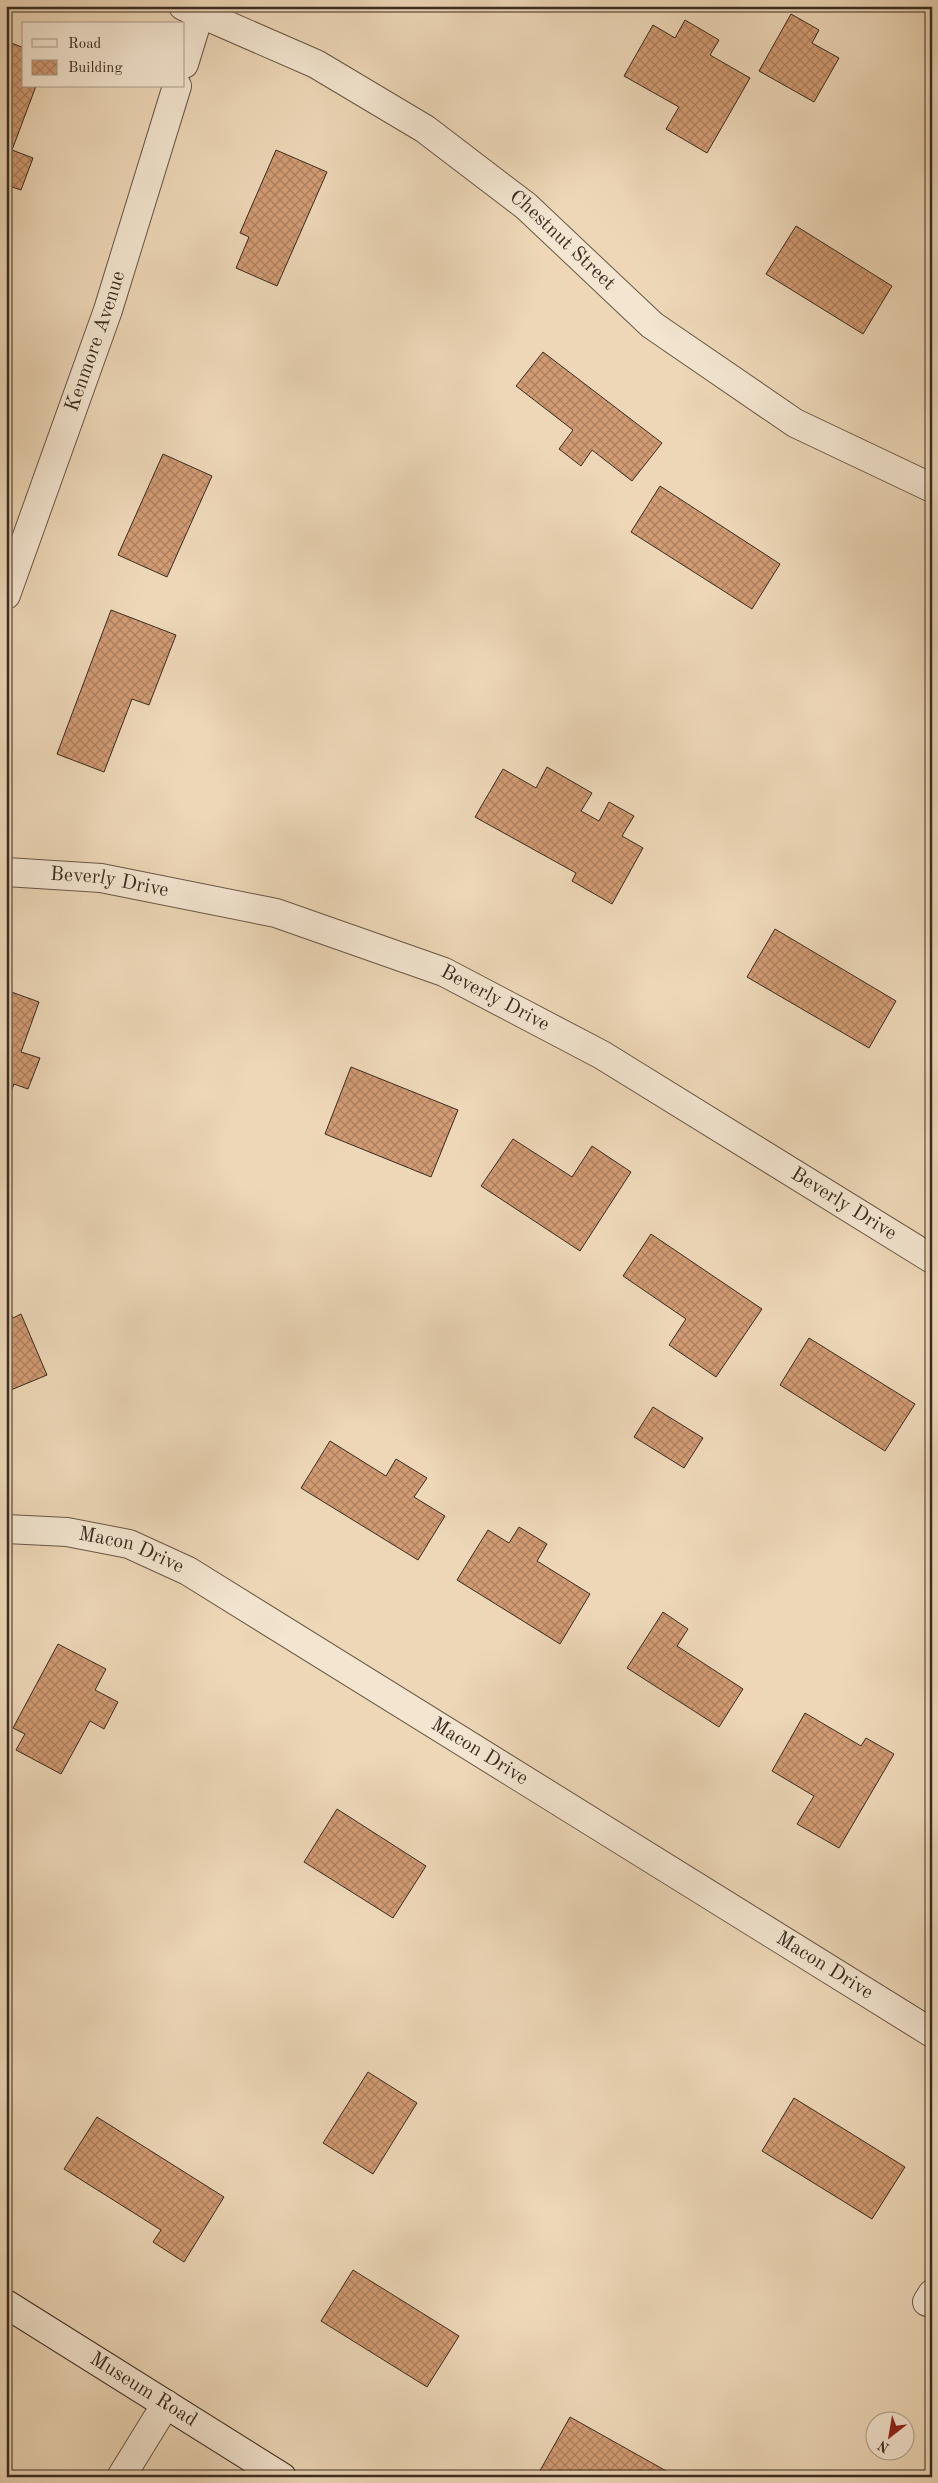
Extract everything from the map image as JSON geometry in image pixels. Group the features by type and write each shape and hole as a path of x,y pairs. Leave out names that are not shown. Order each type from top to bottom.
{"street":[{"path":"185,57 192,9"},
{"name":"Chestnut Street","path":"192,9 316,64 425,129 526,206 652,325 795,423 932,488"},
{"name":"Kenmore Avenue","path":"6,595 108,310 176,88"},
{"name":"Beverly Drive","path":"6,872 101,878 276,913 444,972 602,1055 932,1259"},
{"name":"Macon Drive","path":"6,1529 67,1532 129,1544 188,1571 932,2033"},
{"name":"Museum Road","path":"6,2304 282,2477"},
{"path":"121,2477 166,2404"}],"building":[{"path":"791,14 819,30 812,43 839,58 814,102 759,71"},
{"path":"685,20 719,40 710,55 750,78 707,153 666,129 679,107 624,76 653,25 675,38"},
{"path":"9,42 22,47 22,88 35,88 12,150 33,158 21,190 6,185 6,50"},
{"path":"276,150 327,172 277,286 236,268 249,237 240,233"},
{"path":"796,226 892,286 863,334 766,274"},
{"path":"543,352 662,443 632,481 592,450 581,466 559,449 573,430 516,386"},
{"path":"163,454 212,476 167,577 118,555"},
{"path":"660,486 780,564 752,609 631,532"},
{"path":"111,610 176,635 149,705 132,699 104,772 57,754"},
{"path":"547,767 592,793 581,811 599,821 609,802 634,816 622,836 643,848 612,904 572,881 576,873 475,817 503,769 536,788"},
{"path":"775,929 896,1001 869,1048 747,977"},
{"path":"6,990 39,1002 21,1052 40,1058 28,1089 14,1084 6,1105"},
{"path":"351,1067 458,1110 431,1177 325,1134"},
{"path":"513,1139 572,1177 592,1146 631,1172 580,1251 481,1186"},
{"path":"651,1234 762,1309 716,1377 669,1345 686,1319 623,1276"},
{"path":"6,1303 13,1318 21,1314 47,1375 6,1392"},
{"path":"809,1338 915,1404 885,1451 780,1385"},
{"path":"653,1407 703,1438 684,1468 634,1437"},
{"path":"330,1441 386,1476 396,1459 427,1478 414,1497 445,1516 418,1560 301,1488"},
{"path":"519,1527 547,1544 537,1561 590,1594 560,1644 457,1580 488,1530 509,1543"},
{"path":"663,1612 688,1629 677,1646 743,1689 719,1727 627,1668"},
{"path":"58,1644 106,1669 95,1690 118,1702 104,1729 90,1721 61,1774 16,1750 25,1734 13,1728"},
{"path":"805,1713 861,1746 866,1738 894,1754 839,1848 797,1824 814,1796 772,1771"},
{"path":"337,1809 426,1866 393,1918 304,1862"},
{"path":"368,2072 417,2103 373,2174 323,2143"},
{"path":"794,2098 905,2167 872,2219 762,2151"},
{"path":"97,2117 224,2197 184,2262 153,2242 161,2230 64,2169"},
{"path":"353,2270 459,2336 427,2387 321,2321"},
{"path":"570,2417 677,2477 537,2476"}]}
